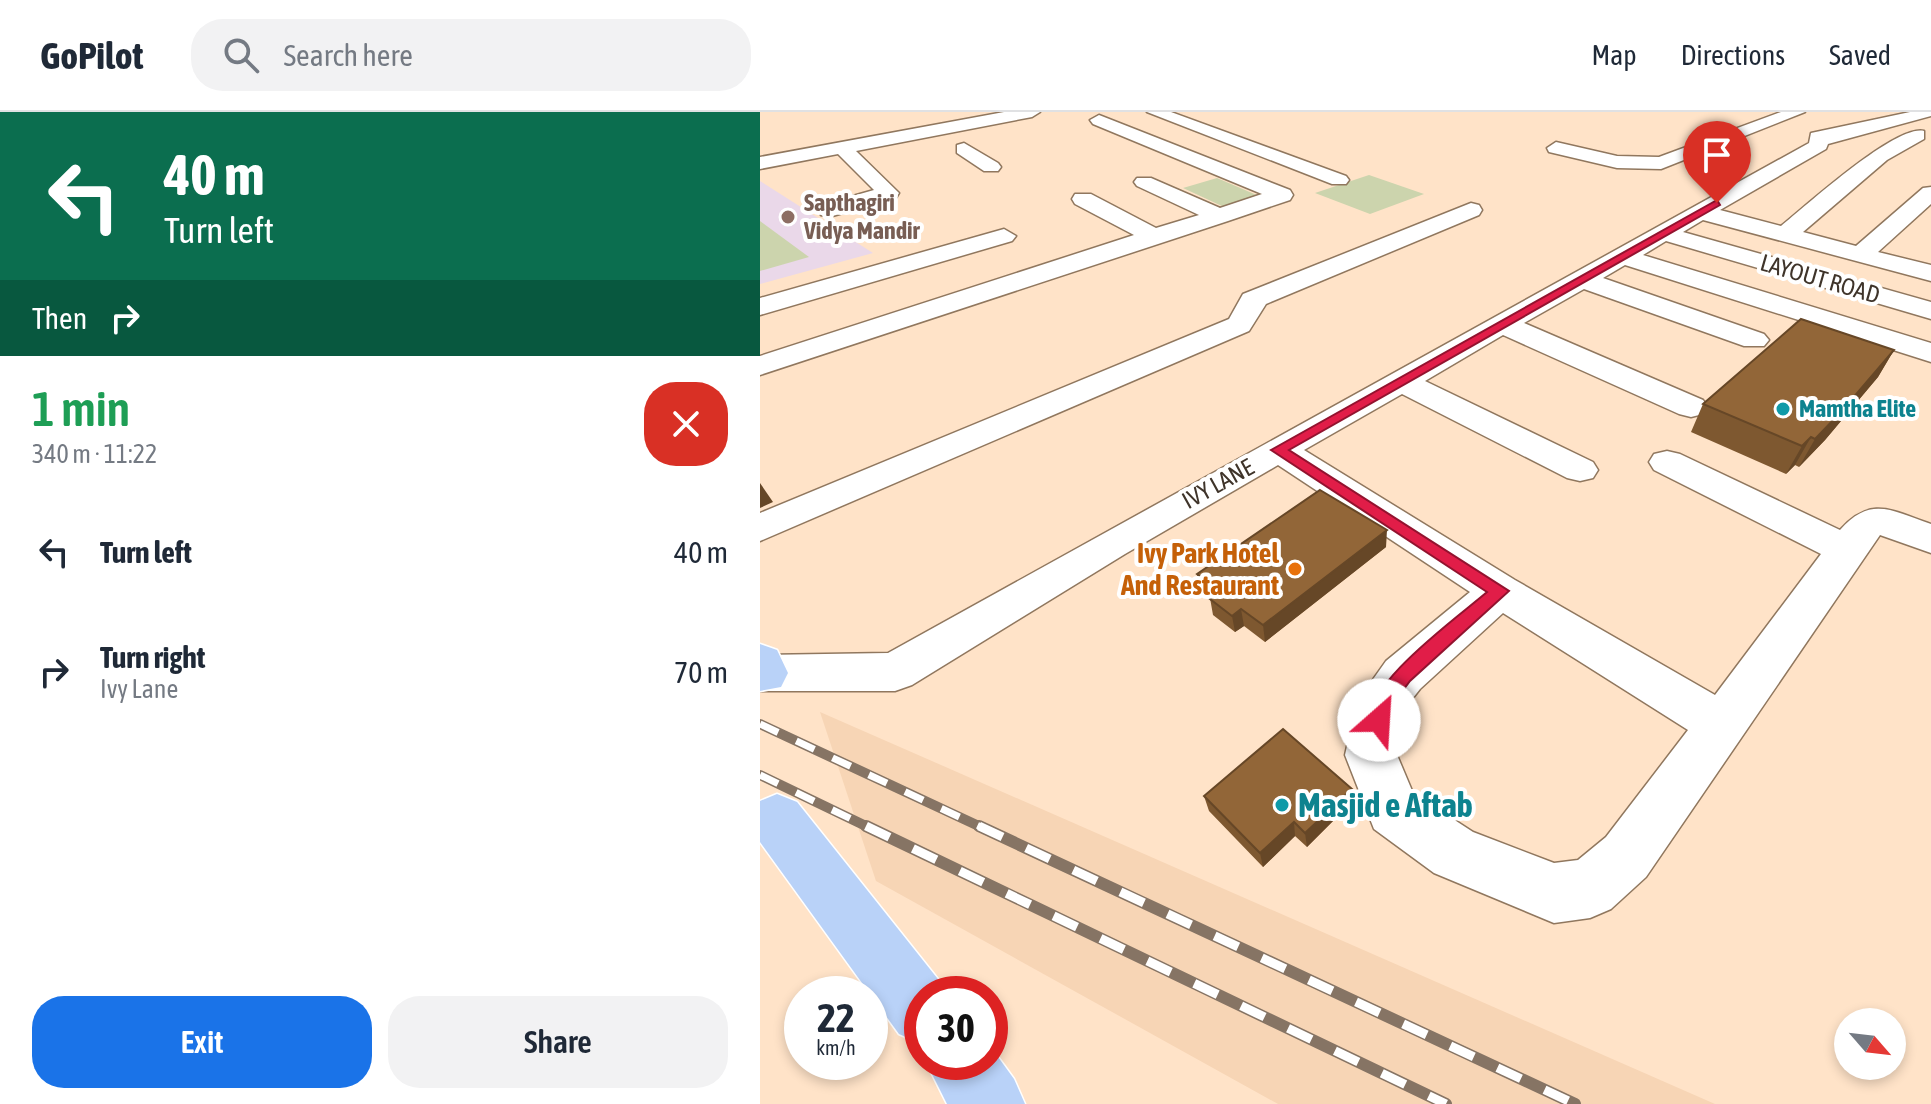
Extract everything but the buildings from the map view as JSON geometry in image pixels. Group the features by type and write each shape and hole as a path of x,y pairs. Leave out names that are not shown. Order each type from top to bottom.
{"main road":[{"path":"777,820 904,987"},
{"path":"972,1080 989,1104"}],"street":[{"path":"760,163 1032,112"},
{"path":"1155,112 1339,180"},
{"path":"1556,148 1617,162 1661,163 1797,112"},
{"path":"1785,235 1862,172 1883,166 1911,126 1926,112"},
{"path":"760,366 1064,256 1155,237 1282,195 1099,120"},
{"path":"1779,121 1883,166 1907,172 1931,190 1860,255"},
{"path":"1820,138 1852,126 1911,126"},
{"path":"1746,130 1750,136 1697,197 1785,235 1931,273"},
{"name":"IVY LANE","path":"761,669 895,672 1662,233 1697,197 1819,145 1820,138"},
{"path":"987,144 957,150 991,167"},
{"path":"829,210 888,193 842,147"},
{"path":"1200,161 1251,148"},
{"path":"834,174 892,163"},
{"path":"1144,182 1220,216"},
{"path":"1083,199 1155,237"},
{"path":"760,528 1239,325 1251,311 1253,300 1471,210"},
{"path":"760,307 1012,230"},
{"name":"LAYOUT ROAD","path":"1662,233 1931,311"},
{"path":"1622,256 1931,353"},
{"path":"1832,324 1887,263"},
{"path":"1582,279 1754,340"},
{"path":"1502,324 1691,407"},
{"path":"1845,359 1869,335"},
{"path":"1400,381 1580,470"},
{"path":"1279,450 1500,591 1722,725"},
{"path":"1667,462 1846,549"},
{"path":"1500,591 1403,675 1382,702 1371,755 1393,811 1454,853 1554,893 1590,888 1626,857 1846,549 1870,521 1881,521 1931,539"}],"shaded area":[{"name":"Sapthagiri Vidya Mandir","path":"760,181 873,253 760,284"},
{"path":"820,712 1715,1104 1278,1104 876,881"}],"green space":[{"path":"1369,175 1424,194 1370,214 1315,193"},
{"path":"1217,178 1259,196 1224,207 1183,188"},
{"path":"760,221 809,257 760,271"}],"railway":[{"path":"760,724 983,828"},
{"path":"760,775 870,828"},
{"path":"866,826 1446,1104"},
{"path":"979,826 1575,1104"}],"place":[{"name":"Sapthagiri Vidya Mandir","path":"788,217"},
{"name":"Mamtha Elite","path":"1783,409"},
{"name":"Ivy Park Hotel And Restaurant","path":"1295,569"},
{"name":"Masjid e Aftab","path":"1282,805"}],"route":[{"path":"1379,720 1382,702 1403,675 1500,591 1279,450 1717,203"}]}
